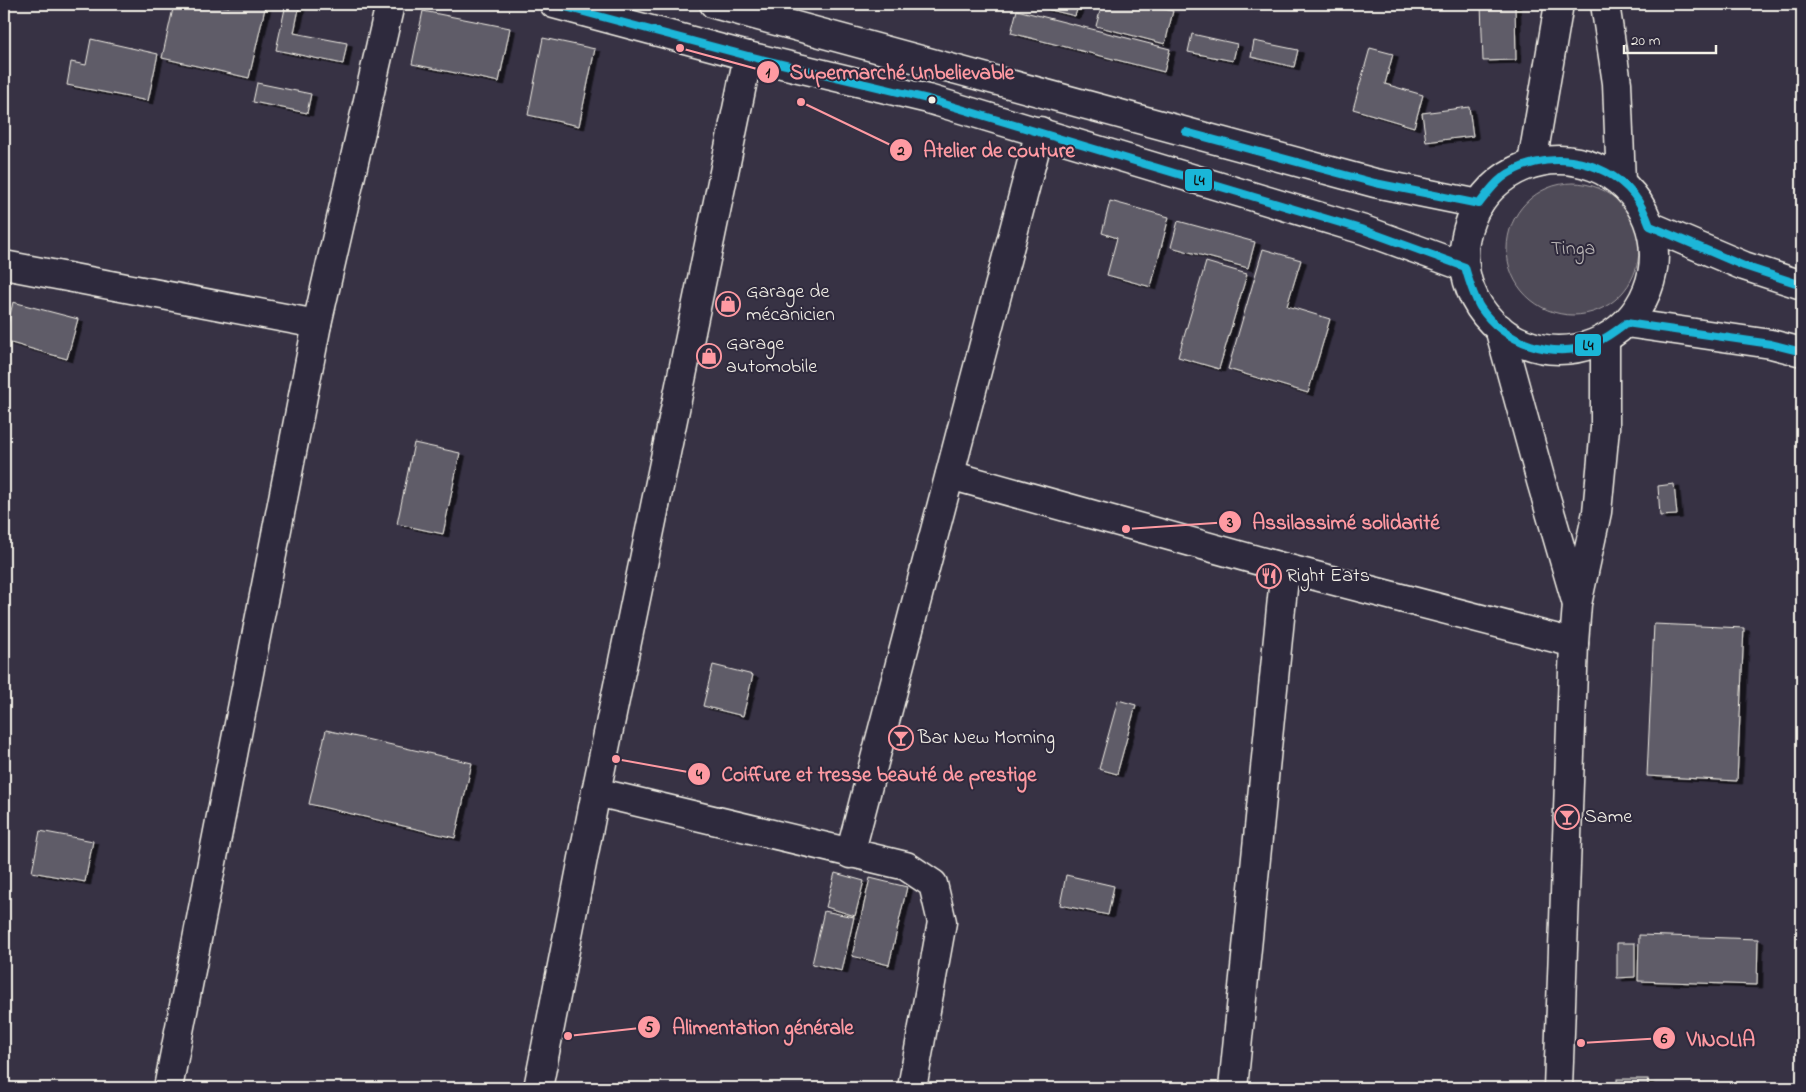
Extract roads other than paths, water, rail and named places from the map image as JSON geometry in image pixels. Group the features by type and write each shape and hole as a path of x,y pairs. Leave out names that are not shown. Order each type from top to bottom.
{"street":[{"path":"168,1088 317,324 390,4"},
{"path":"554,4 748,56 928,99 1364,230 1465,267"},
{"path":"714,4 1366,180 1479,204"},
{"path":"1532,163 1559,4"},
{"path":"1605,4 1617,83 1621,182"},
{"path":"538,1088 596,792 748,56"},
{"path":"850,854 1040,132"},
{"path":"1550,160 1570,160 1606,171 1621,182 1633,195 1643,210 1650,226 1654,252 1652,278 1642,302 1626,322 1605,339 1588,346 1569,350 1550,350 1514,339 1499,328 1482,311 1471,290 1465,267 1466,236 1472,217 1492,187 1504,177 1532,163 1550,160"},
{"path":"1650,226 1744,266 1802,285"},
{"path":"4,265 317,324"},
{"path":"1626,322 1771,344 1802,352"},
{"path":"1499,328 1577,604"},
{"path":"1558,1088 1574,643 1577,604 1597,512 1605,428 1605,339"},
{"path":"950,476 1285,568 1574,643"},
{"path":"1234,1088 1285,568"},
{"path":"596,792 906,866 933,884 942,922 912,1088"}],"place":[{"name":"Supermarché Unbelievable","path":"680,48"},
{"name":"Atelier de couture","path":"801,102"},
{"name":"Garage de mécanicien","path":"728,304"},
{"name":"Garage automobile","path":"709,356"},
{"name":"Assilassimé solidarité","path":"1126,529"},
{"name":"Right Eats","path":"1269,576"},
{"name":"Bar New Morning","path":"901,738"},
{"name":"Coiffure et tresse beauté de prestige","path":"616,759"},
{"name":"Same","path":"1567,817"},
{"name":"Alimentation générale","path":"568,1036"},
{"name":"VINOLIA","path":"1581,1043"}],"park label":[{"name":"Tinga","path":"1573,249"}]}
